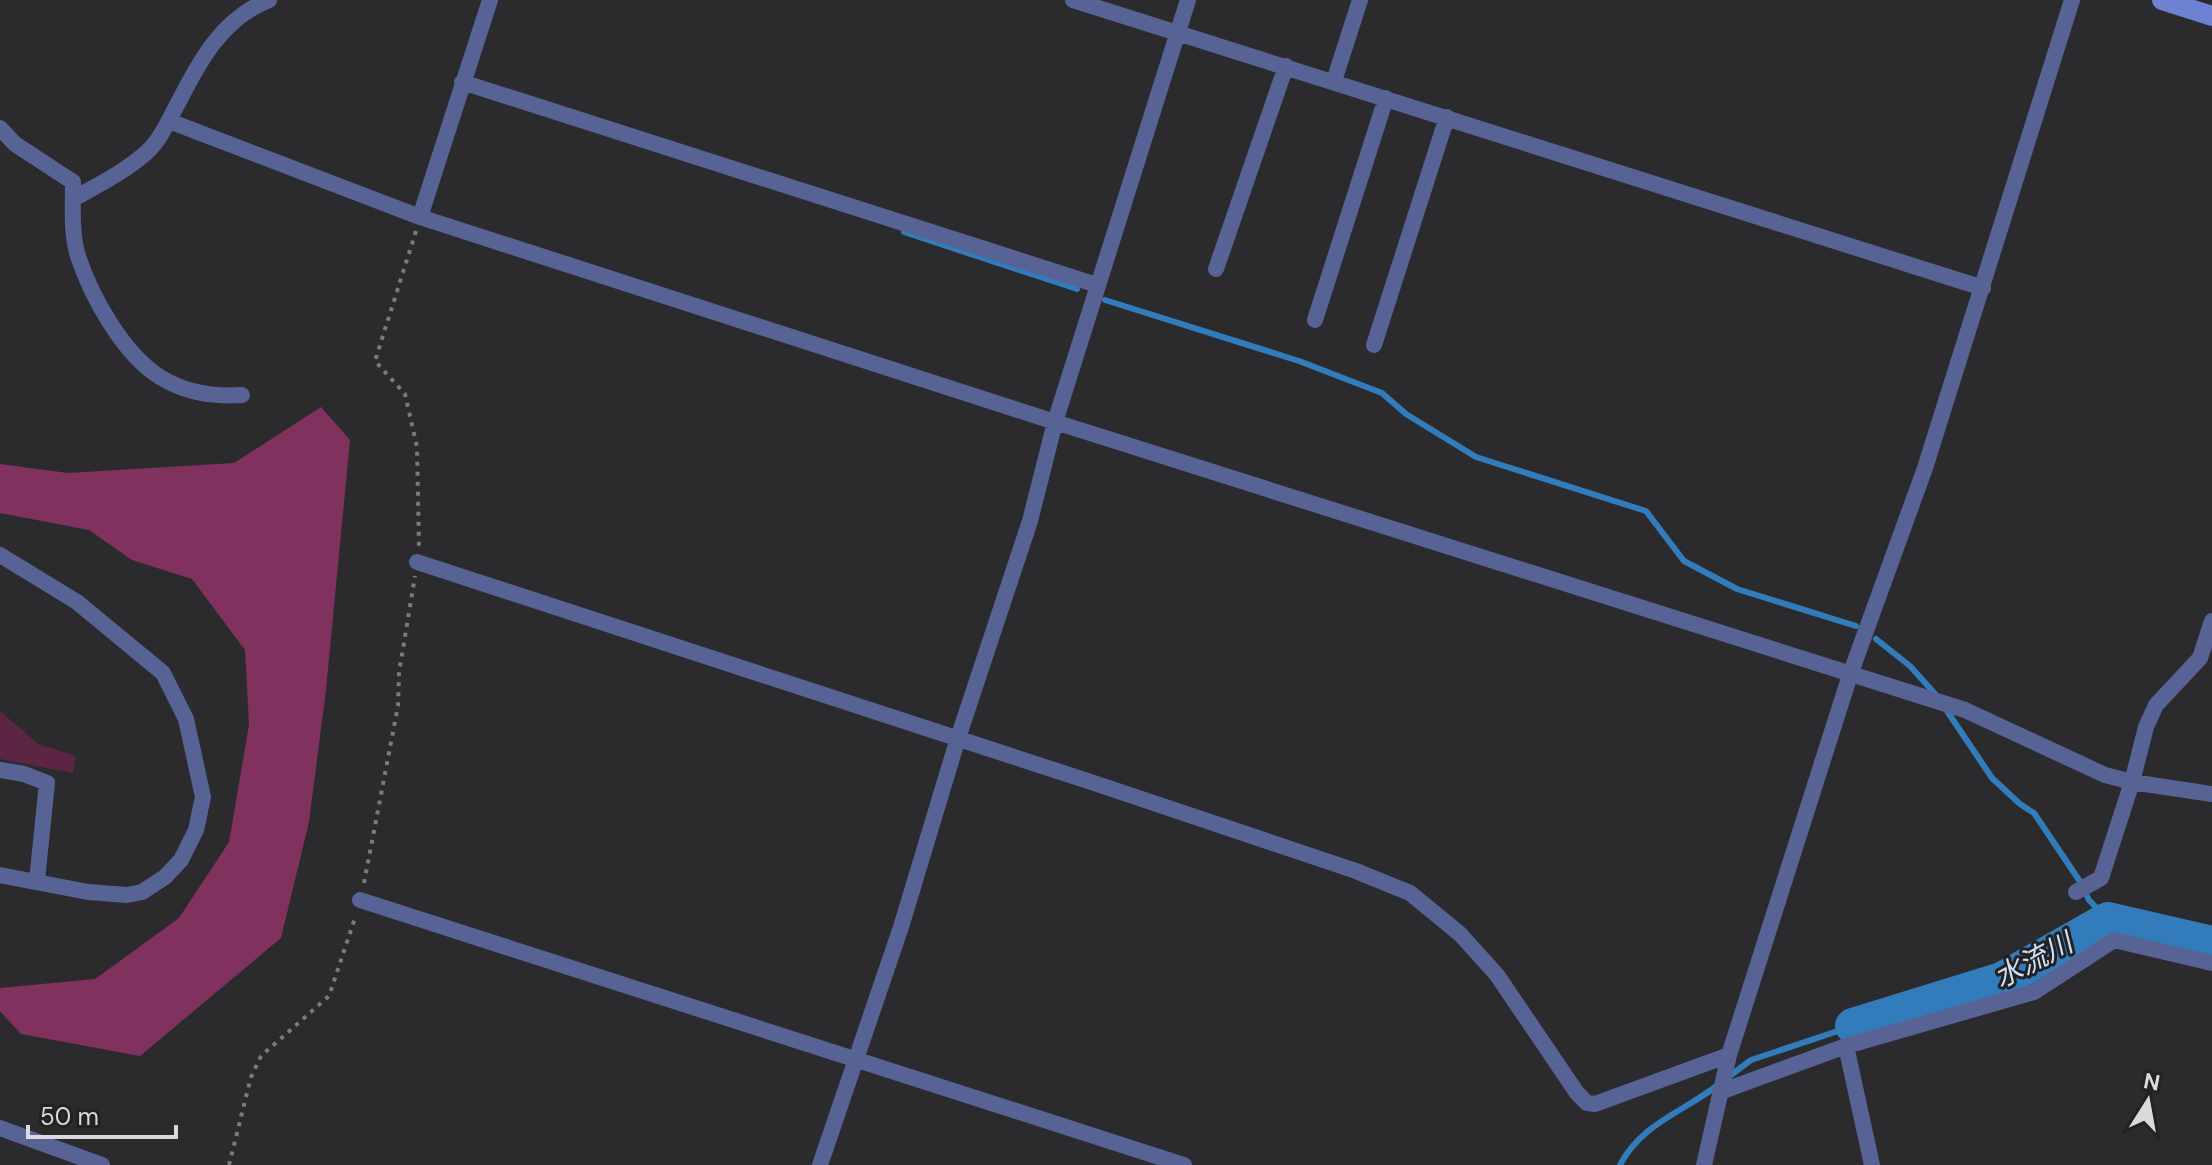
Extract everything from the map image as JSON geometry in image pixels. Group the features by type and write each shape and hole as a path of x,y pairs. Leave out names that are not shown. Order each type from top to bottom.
{"street":[{"path":"73,199 148,151 169,121 199,62 224,29 242,13 269,0"},
{"path":"420,217 490,0"},
{"path":"1073,0 1983,288"},
{"path":"820,1165 929,839 958,738 1030,521 1055,422 1188,0"},
{"path":"1334,81 1360,0"},
{"path":"1704,1165 1729,1055 1850,675 1908,519 2072,0"},
{"path":"2162,0 2212,16"},
{"path":"1216,269 1286,66"},
{"path":"462,82 1097,285"},
{"path":"1315,320 1386,98"},
{"path":"1374,345 1447,117"},
{"path":"169,121 420,217 1965,710 2105,775 2212,794"},
{"path":"0,128 15,144 73,182 77,254 104,313 128,348 159,376 188,389 218,396 242,395"},
{"path":"0,555 77,602 163,673 186,719 203,797 200,820 181,860 173,871 142,892 110,894 0,875"},
{"path":"417,562 958,738 1356,871 1410,893 1460,934 1497,975 1577,1093 1587,1103 1595,1104 1729,1055"},
{"path":"2076,892 2101,878 2146,727 2156,705 2200,658 2212,621"},
{"path":"0,770 24,774 47,783 37,880"},
{"path":"360,900 1184,1165"},
{"path":"1720,1092 1846,1046 2034,992 2114,940 2212,963"},
{"path":"1846,1046 1872,1165"},
{"path":"0,1128 79,1162 102,1165"}],"path":[{"path":"229,1165 251,1077 261,1056 329,996 360,900 398,706 399,673 417,562 417,447 405,394 375,361 420,217"}],"shaded area":[{"path":"321,407 350,440 326,690 309,822 281,938 140,1056 21,1034 0,1011 0,988 95,979 179,918 229,842 249,725 245,650 192,579 132,560 89,530 0,513 0,464 68,473 234,463"},
{"path":"0,711 38,744 76,756 73,773 0,759"}],"waterway":[{"path":"904,232 1077,289"},
{"path":"1105,300 1299,361 1382,393 1406,414 1476,457 1646,511 1684,561 1737,589 1856,626"},
{"path":"1876,639 1910,666 1936,695"},
{"path":"1947,711 1992,778 2034,813 2089,900 2108,920"},
{"name":"水流川","path":"1853,1026 2002,980 2108,920 2212,944"},
{"path":"1727,1078 1751,1060 1853,1026"},
{"path":"1620,1165 1639,1139 1651,1129 1718,1085"}]}
